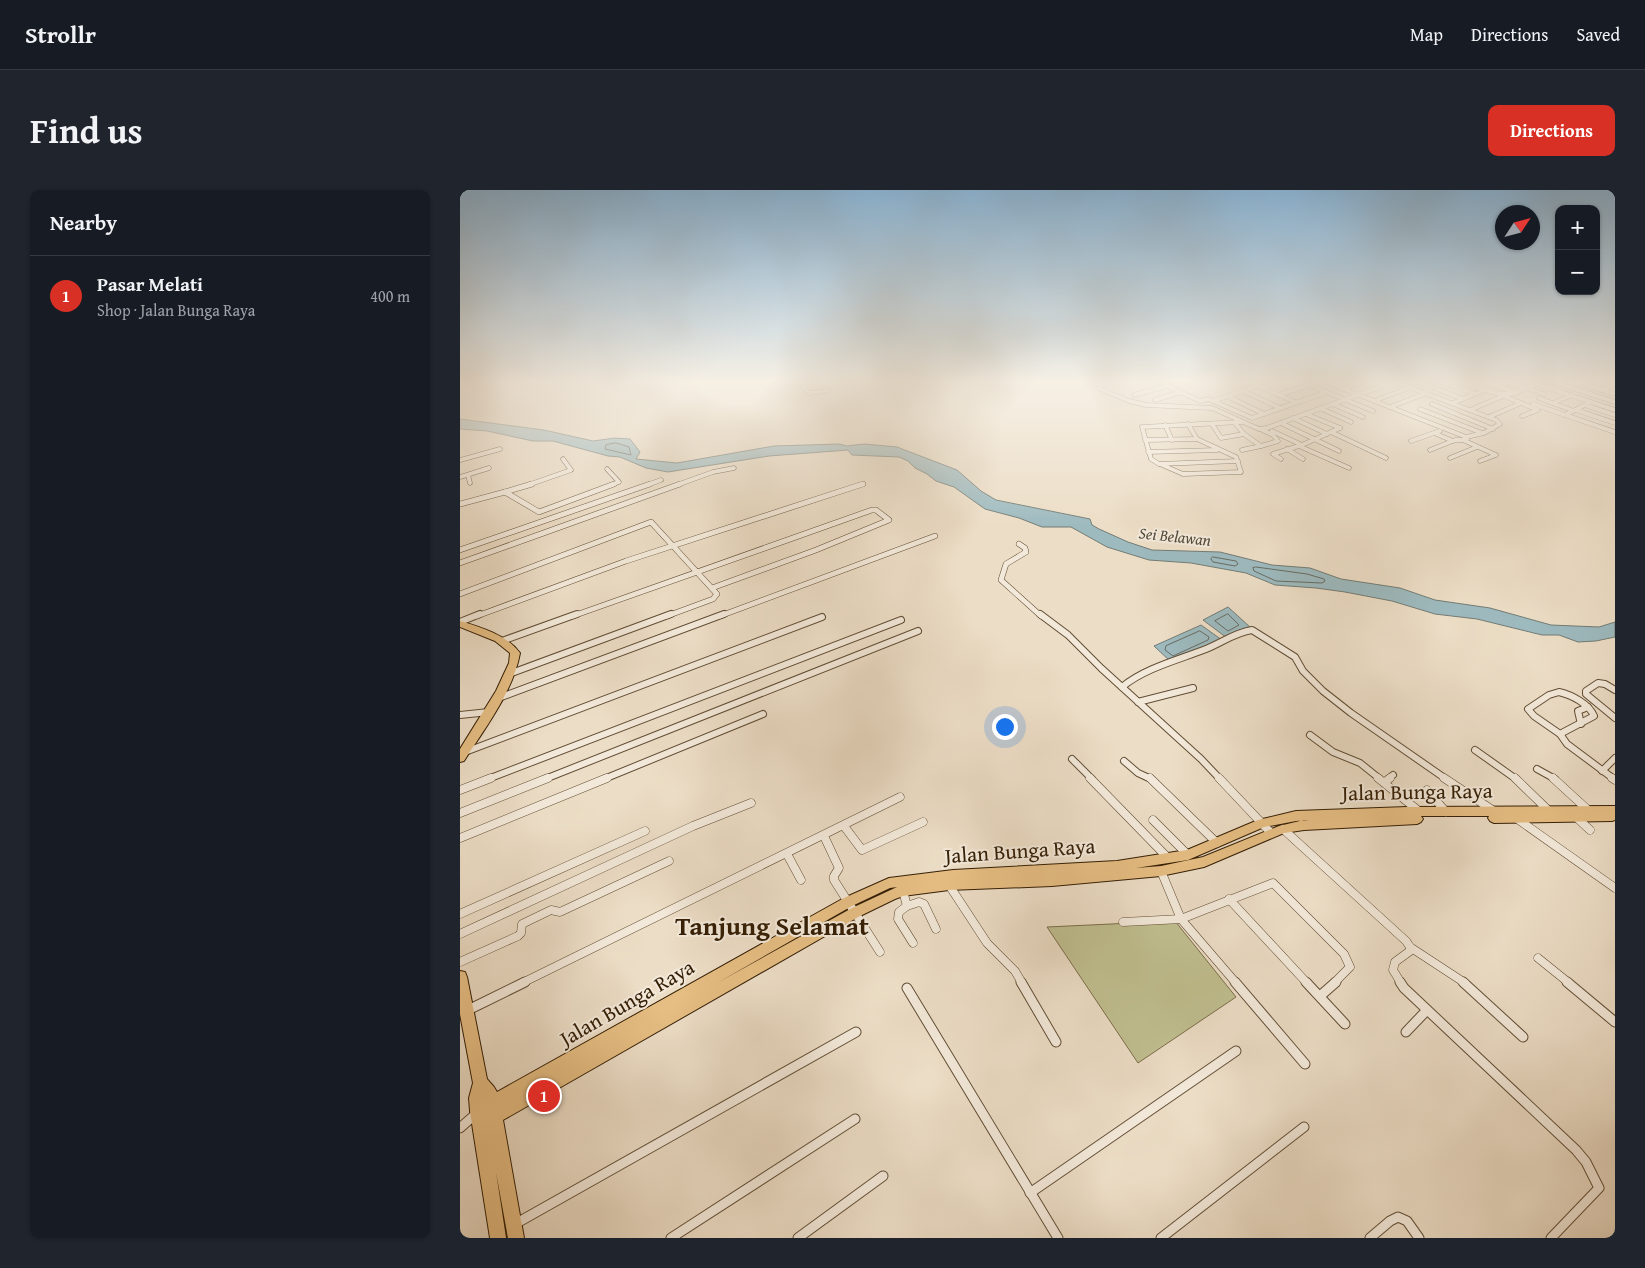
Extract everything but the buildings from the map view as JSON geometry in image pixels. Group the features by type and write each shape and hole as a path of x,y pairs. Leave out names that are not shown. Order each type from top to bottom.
{"main road":[{"path":"461,625 502,641 512,648 515,653 508,674 489,712 462,755"},
{"name":"Jalan Bunga Raya","path":"852,907 903,891 949,885 1052,881 1138,868 1168,858 1188,855 1218,843 1307,816 1420,812 1495,812 1512,815 1549,811 1615,810"},
{"name":"Jalan Bunga Raya","path":"486,1114 852,907 889,883 953,875 1117,866 1161,871 1204,862 1272,828 1304,825 1413,818 1512,815 1615,816"},
{"path":"460,984 480,1083 477,1098 486,1114 515,1231"},
{"path":"486,1114 498,1238"}],"street":[{"path":"1142,429 1145,440 1148,452 1151,459 1159,464 1179,473 1194,475 1240,473 1238,461 1234,456 1197,439 1145,440"},
{"path":"1167,429 1172,440"},
{"path":"1191,429 1197,439"},
{"path":"1215,429 1221,438 1244,434"},
{"path":"1239,429 1261,446"},
{"path":"1242,450 1278,440 1273,435 1260,429"},
{"path":"1269,429 1300,446 1349,468"},
{"path":"1291,429 1339,451"},
{"path":"1319,429 1386,458"},
{"path":"1281,459 1273,454 1300,446 1338,429"},
{"path":"1444,429 1461,436 1471,437"},
{"path":"1469,429 1482,434"},
{"path":"1430,450 1493,429"},
{"path":"1607,429 1615,432"},
{"path":"1410,441 1440,431"},
{"path":"1434,433 1453,441"},
{"path":"1348,440 1355,437"},
{"path":"1462,440 1496,455 1480,461"},
{"path":"1450,458 1477,447"},
{"path":"460,460 500,449"},
{"path":"1287,449 1303,459"},
{"path":"1148,452 1218,450"},
{"path":"460,504 548,479 571,470 572,468 563,460"},
{"path":"1159,464 1238,461"},
{"path":"460,477 489,468"},
{"path":"460,563 714,472 734,468"},
{"path":"505,492 539,512 619,482 607,470"},
{"path":"468,475 470,483"},
{"path":"460,550 661,480"},
{"path":"461,625 673,545 862,484"},
{"path":"502,641 872,510 876,510 890,520 816,550 712,588"},
{"path":"460,594 651,522 717,594 713,600 508,674"},
{"path":"495,700 935,536"},
{"path":"1019,544 1026,552 1006,564 1001,580 1039,614 1068,635 1272,828 1406,941 1410,947 1461,980 1523,1037"},
{"path":"462,755 822,617"},
{"path":"460,790 901,620"},
{"path":"1122,687 1134,677 1200,652 1244,631 1252,630 1295,657 1297,665 1313,682 1370,728 1495,812"},
{"path":"460,813 918,631"},
{"path":"1615,690 1605,684 1598,683 1586,691 1586,694 1615,718"},
{"path":"1138,702 1193,688"},
{"path":"1560,734 1594,716 1588,707 1560,691 1555,692 1528,709 1534,716 1560,734 1567,744 1615,780"},
{"path":"1582,724 1578,711 1588,707"},
{"path":"460,715 489,712"},
{"path":"460,838 763,714"},
{"path":"1310,735 1347,760 1360,762 1420,812"},
{"path":"1475,750 1510,773 1549,811"},
{"path":"1602,771 1615,758"},
{"path":"1072,759 1168,858"},
{"path":"1124,761 1138,773 1150,777 1218,843"},
{"path":"1538,769 1555,779 1588,810"},
{"path":"1386,782 1393,775"},
{"path":"1427,790 1446,812"},
{"path":"465,1011 900,797"},
{"path":"460,934 693,826 751,803"},
{"path":"1512,815 1615,888"},
{"path":"1576,817 1590,830"},
{"path":"1153,820 1188,855"},
{"path":"844,826 862,850 922,822"},
{"path":"460,914 645,831"},
{"path":"824,836 839,868 834,876 834,880 880,952"},
{"path":"787,854 801,880"},
{"path":"460,962 518,936 521,933 522,924 551,910 560,912 669,861"},
{"path":"1161,871 1181,919 1305,1064"},
{"path":"1123,922 1181,919 1273,883 1344,954 1350,967 1346,973 1320,996"},
{"path":"949,885 987,943 1015,970 1056,1042"},
{"path":"903,891 907,906"},
{"path":"1229,899 1344,1024"},
{"path":"913,943 898,919 899,912 907,906 922,902 936,929"},
{"path":"1410,947 1410,950 1395,962 1393,970 1404,988 1576,1150 1596,1180 1599,1188 1551,1238"},
{"path":"1538,958 1615,1022"},
{"path":"907,988 1058,1238"},
{"path":"1406,1032 1427,1010"},
{"path":"515,1231 856,1032"},
{"path":"1030,1193 1236,1051"},
{"path":"672,1238 855,1119"},
{"path":"1161,1238 1304,1128"},
{"path":"798,1238 883,1176"},
{"path":"1370,1238 1398,1217 1407,1221 1419,1238"}],"shaded area":[{"path":"1175,921 1236,997 1138,1063 1047,927"}],"water":[{"name":"Sei Belawan","path":"460,429 536,429 593,441 615,438 630,439 640,452 636,459 677,463 774,446 839,444 847,446 864,444 897,447 957,470 981,491 996,500 1090,519 1092,525 1099,529 1152,550 1220,552 1272,565 1310,568 1341,579 1400,588 1435,600 1490,608 1551,625 1599,627 1615,622 1615,637 1578,642 1559,635 1542,635 1477,619 1435,614 1392,601 1345,592 1275,585 1246,573 1191,563 1149,560 1107,547 1071,527 1042,527 1019,518 985,509 954,487 936,481 915,468 908,461 899,457 852,455 848,450 769,456 668,472 646,468 620,457 608,456 553,441 533,441 487,431"},
{"path":"1228,607 1250,627 1227,638 1203,620"},
{"path":"1201,625 1222,640 1171,662 1154,646"}],"place":[{"name":"Pasar Melati","path":"544,1096"}],"district":[{"name":"Tanjung Selamat","path":"772,926"}]}
